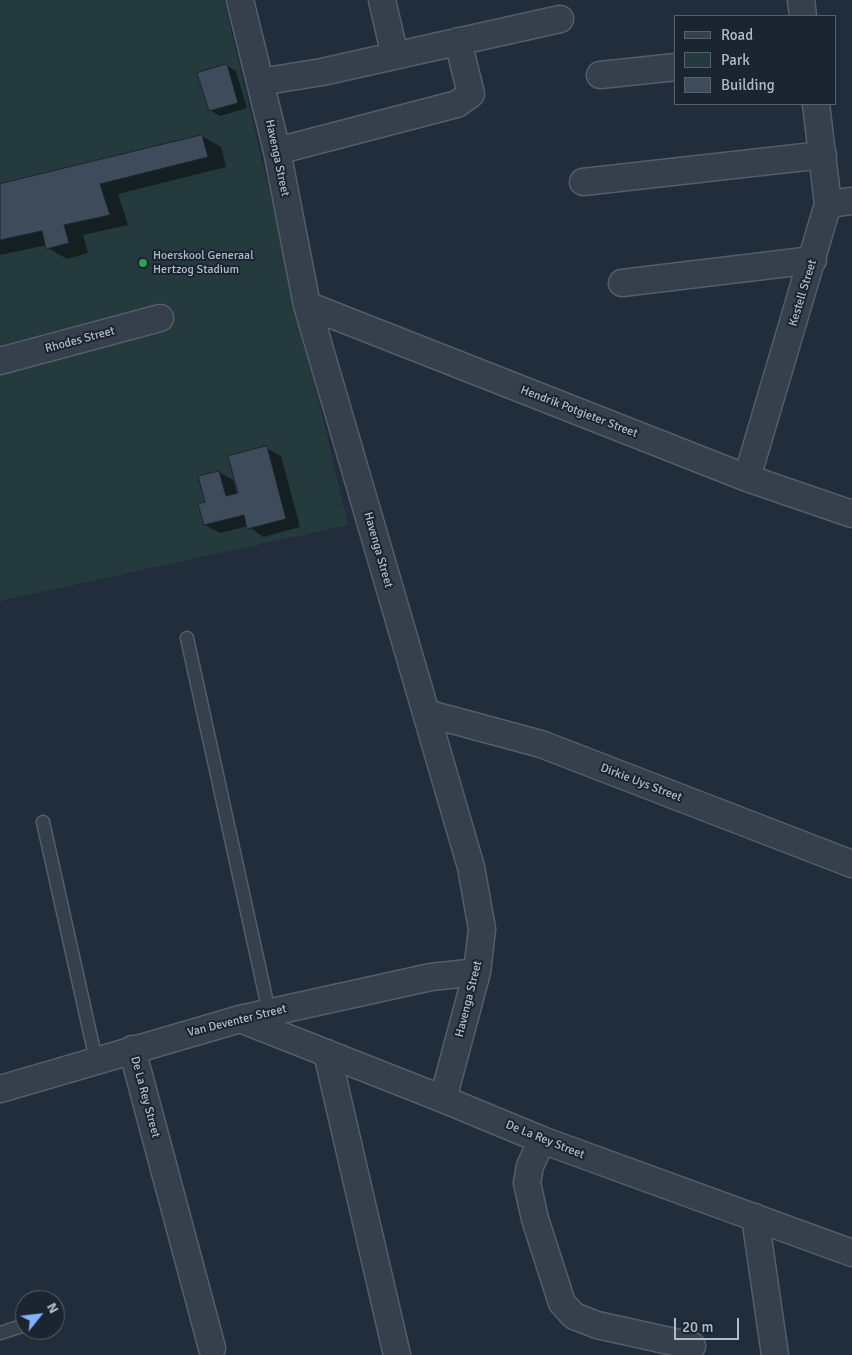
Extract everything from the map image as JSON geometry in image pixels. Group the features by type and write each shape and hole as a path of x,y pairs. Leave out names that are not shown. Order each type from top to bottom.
{"street":[{"name":"Havenga Street","path":"240,0 277,151 307,305 471,867 482,929 478,972 443,1098"},
{"path":"382,0 395,56"},
{"path":"801,0 804,15"},
{"path":"260,82 322,72 560,19"},
{"path":"277,151 457,104 466,99 471,94 458,41"},
{"path":"600,75 674,68"},
{"name":"Kestell Street","path":"746,478 813,260 840,202 823,155 816,105"},
{"path":"583,182 823,155"},
{"path":"622,283 813,260"},
{"name":"Hendrik Potgieter Street","path":"307,305 746,478 852,514"},
{"name":"Rhodes Street","path":"0,361 160,318"},
{"name":"Dirkie Uys Street","path":"426,714 541,744 852,864"},
{"name":"Van Deventer Street","path":"0,1089 240,1019 431,977 478,972"},
{"name":"De La Rey Street","path":"240,1019 443,1098 542,1140 852,1253"},
{"name":"De La Rey Street","path":"132,1049 212,1348"},
{"path":"327,1053 397,1355"},
{"path":"542,1140 530,1166 527,1184 535,1219 562,1303 574,1316 597,1325 692,1346"},
{"path":"755,1217 775,1355"}],"lane":[{"path":"187,638 269,1012"},
{"path":"43,822 96,1060"},
{"path":"0,1332 15,1328"}],"green space":[{"name":"Hoerskool Generaal Hertzog Stadium","path":"0,0 224,0 348,525 0,601"}],"building":[{"path":"227,64 238,103 209,111 197,73"},
{"path":"202,135 208,157 100,184 110,215 64,225 69,243 46,249 42,231 0,240 0,184"},
{"path":"267,446 286,519 247,529 244,515 204,525 198,504 205,502 198,476 219,471 226,496 238,493 228,456"}],"place":[{"name":"Hoerskool Generaal Hertzog Stadium","path":"143,263"}]}
